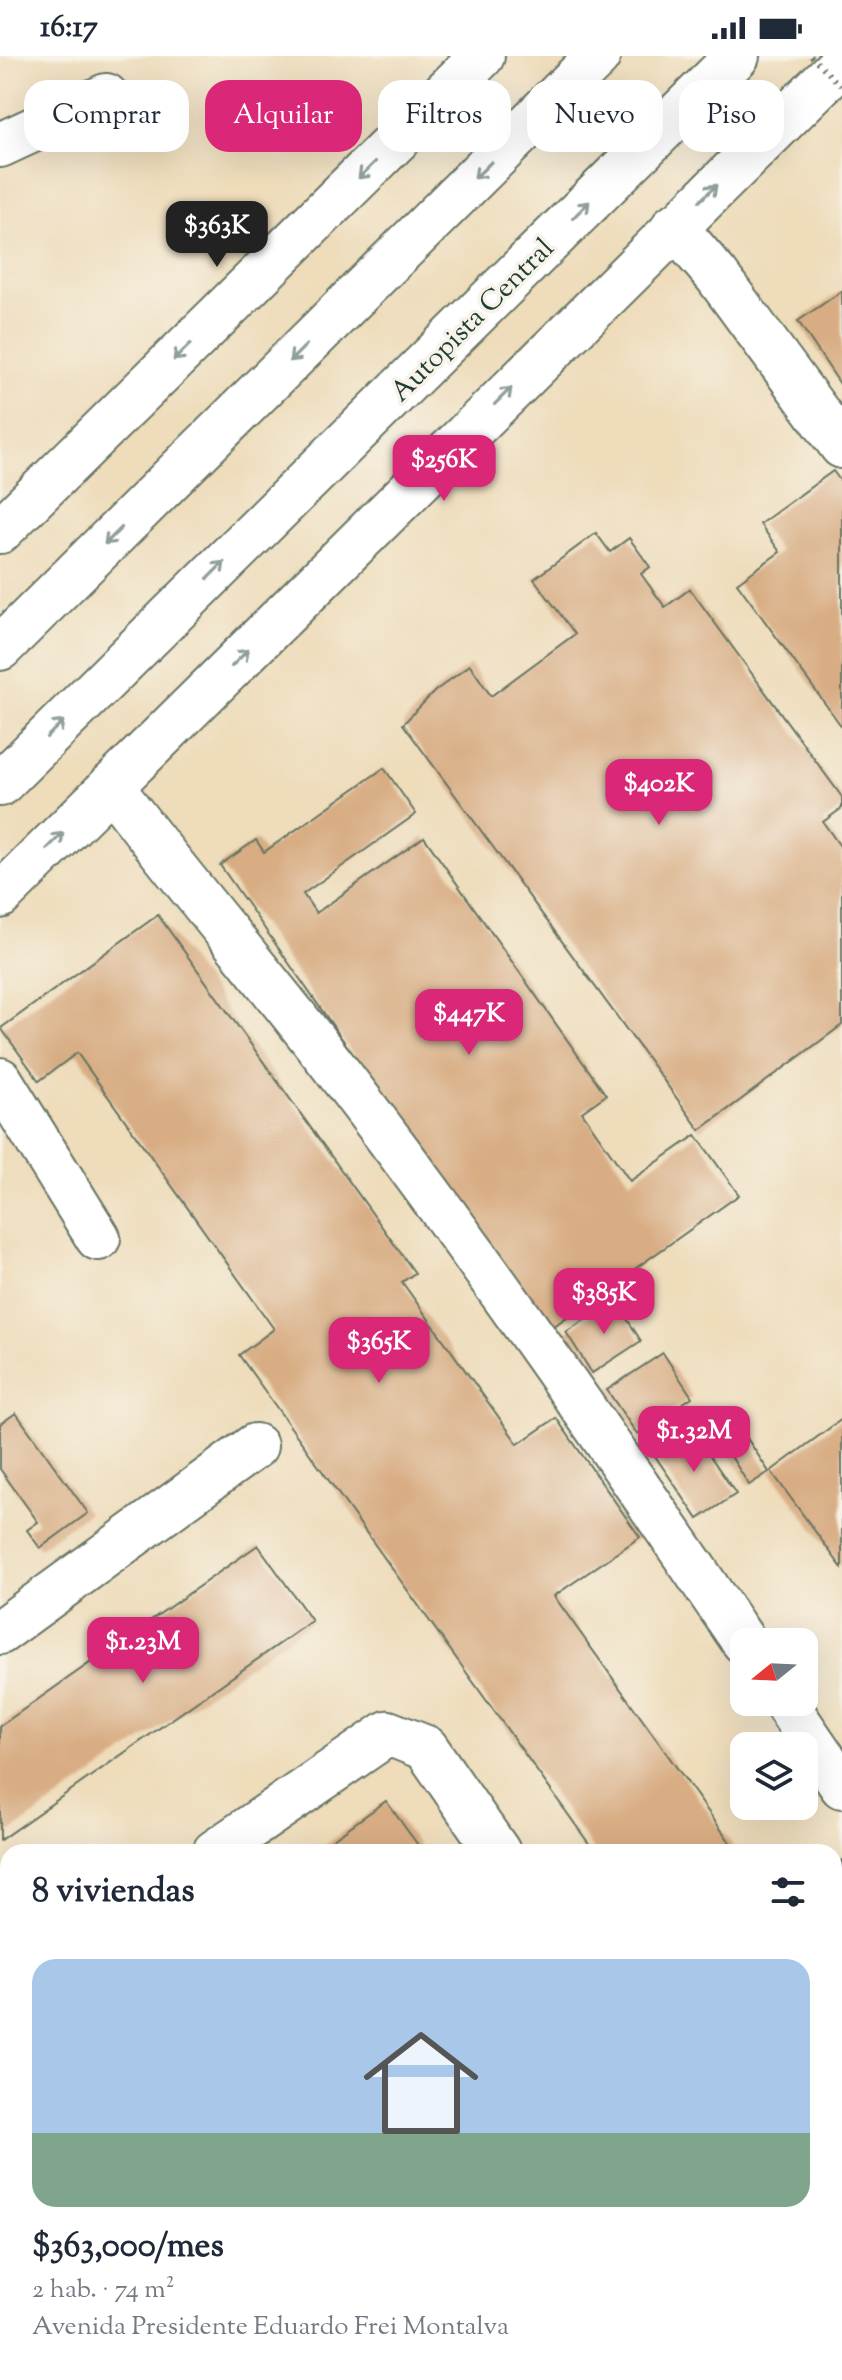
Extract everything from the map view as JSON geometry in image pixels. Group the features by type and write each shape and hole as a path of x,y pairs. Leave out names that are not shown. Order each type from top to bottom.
{"main road":[{"path":"0,531 482,56"},
{"path":"0,648 598,56"},
{"name":"Autopista Central","path":"0,784 737,56"},
{"path":"0,896 842,63"},
{"path":"0,145 24,134"},
{"path":"674,226 717,276 842,446"},
{"path":"111,786 189,890 314,1041 576,1395 734,1628"},
{"path":"0,1080 98,1238"},
{"path":"0,1632 255,1446"},
{"path":"794,1716 842,1786"},
{"path":"227,1844 388,1733 426,1748 492,1844"}],"path":[{"path":"811,56 842,87"}],"building":[{"path":"842,291 842,387 798,321"},
{"path":"833,471 842,483 842,727 737,583 780,552 760,524"},
{"path":"596,533 610,552 629,538 650,567 641,574 665,607 690,589 842,797 842,808 823,822 842,849 842,1025 700,1130 403,724 435,691 470,665 491,696 575,634 534,579"},
{"path":"384,768 416,814 303,894 316,913 424,837 606,1095 582,1112 630,1181 696,1135 739,1195 547,1331 220,865 256,840 264,852"},
{"path":"158,915 415,1273 402,1282 518,1444 556,1418 640,1537 554,1596 731,1844 589,1844 239,1355 274,1329 77,1053 39,1081 1,1028"},
{"path":"615,1300 641,1341 592,1373 566,1332"},
{"path":"663,1353 692,1397 637,1434 607,1390"},
{"path":"16,1413 88,1513 40,1548 27,1530 38,1522 0,1469 0,1424"},
{"path":"842,1419 842,1568 771,1471"},
{"path":"691,1428 736,1494 698,1519 653,1453"},
{"path":"741,1429 769,1472 749,1485 722,1442"},
{"path":"258,1545 312,1621 0,1840 0,1726"},
{"path":"386,1801 417,1844 326,1844"}]}
